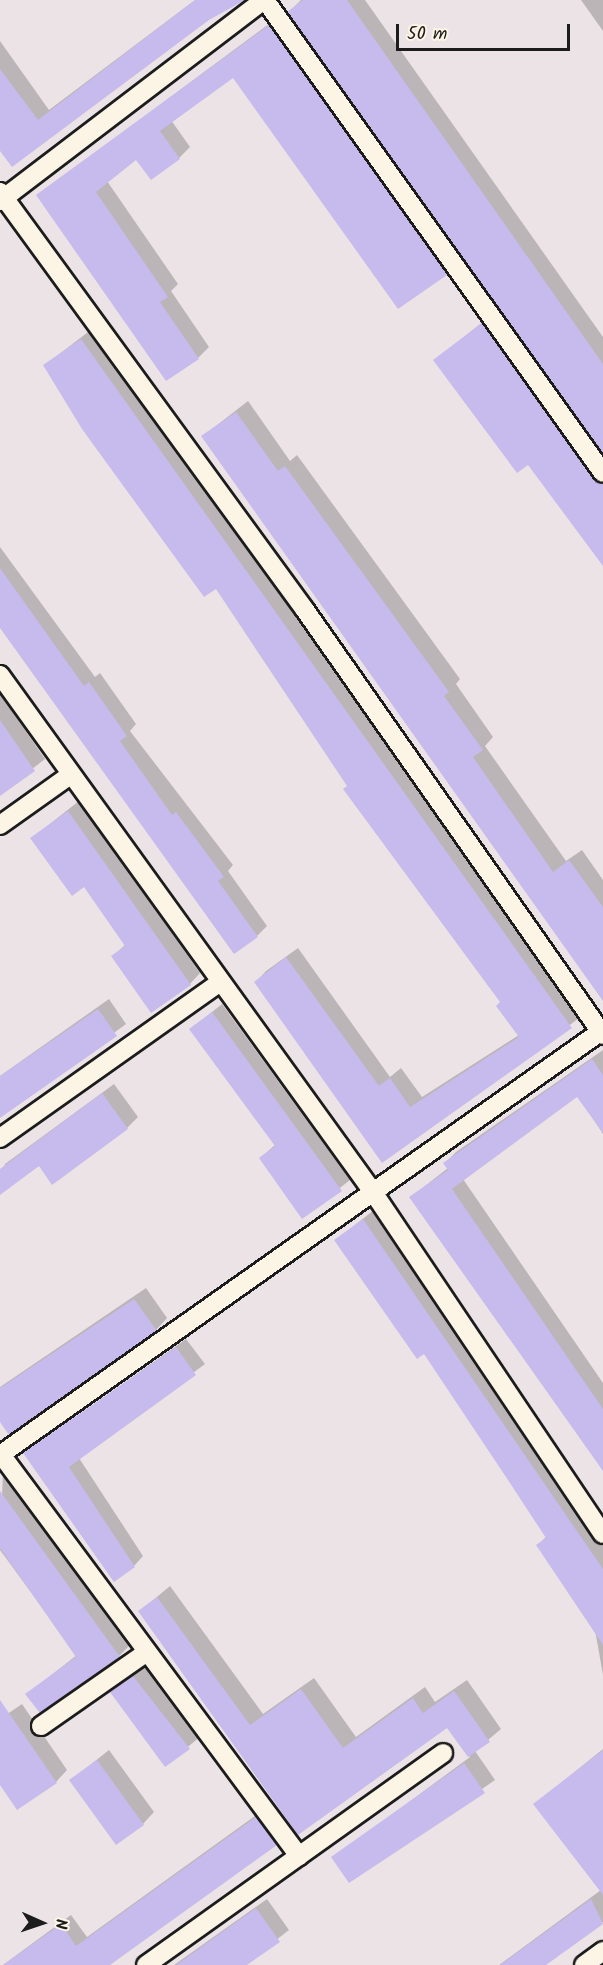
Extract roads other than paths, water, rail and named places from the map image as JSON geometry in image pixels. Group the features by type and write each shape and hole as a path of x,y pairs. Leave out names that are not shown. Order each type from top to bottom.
{"street":[{"path":"299,1856 0,1454 602,1032 306,610 2,197 265,0 603,473"},
{"path":"0,675 373,1192 603,1534"},
{"path":"0,825 70,775"},
{"path":"0,1138 220,982"},
{"path":"41,1726 147,1652"},
{"path":"146,1965 443,1753"},
{"path":"584,1965 603,1952"}]}
